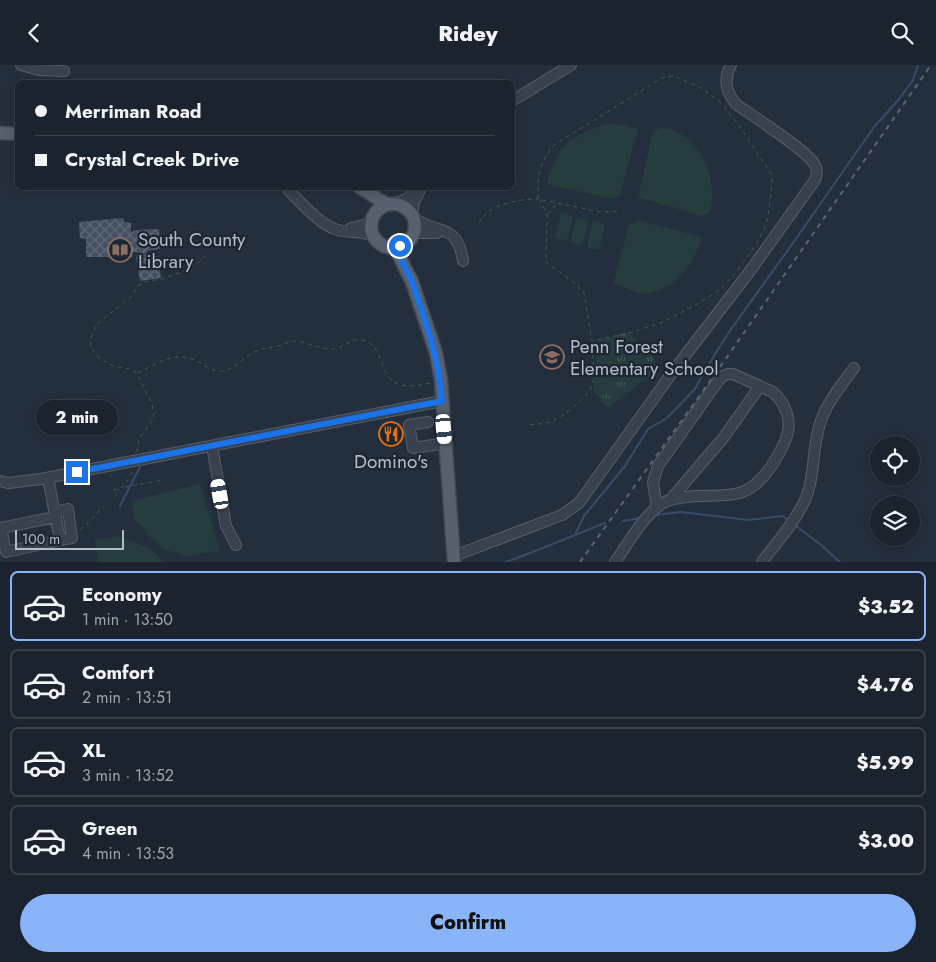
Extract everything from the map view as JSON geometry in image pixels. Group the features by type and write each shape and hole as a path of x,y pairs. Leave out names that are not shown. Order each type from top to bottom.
{"main road":[{"path":"0,133 15,134"},
{"path":"361,190 371,203 372,231 382,245 394,247 410,238"},
{"path":"364,190 391,204 404,207 413,216 407,253 411,268 411,279"},
{"path":"373,218 380,209 391,204"},
{"path":"394,247 411,279 436,353 441,380 454,559"}],"street":[{"path":"22,65 39,70 64,71"},
{"path":"515,99 571,65"},
{"path":"454,559 562,515 579,503 674,370 750,271 815,180 817,169 813,162 730,98 726,77 731,65"},
{"path":"391,204 403,201 416,190"},
{"path":"420,190 420,194 413,206 413,216 424,225 438,228 452,235 458,241 461,248 463,261"},
{"path":"289,191 323,223 336,230 374,236"},
{"path":"343,231 367,224 373,218"},
{"path":"410,238 446,232"},
{"path":"762,562 804,502 812,478 814,450 822,418 834,395 854,368"},
{"path":"656,507 653,482 658,466 721,377 732,374 760,386 778,397 788,416 789,430 776,459 756,483 743,492 671,499"},
{"path":"615,562 656,507 671,499 728,432 760,386"},
{"path":"1,483 48,478 442,401"},
{"path":"428,422 409,425 414,448 446,443"},
{"path":"212,446 226,526 236,545"},
{"path":"48,478 60,540"},
{"path":"68,509 72,532 72,538 6,552 1,528 55,515 68,509"}],"path":[{"path":"530,425 547,423 565,413 587,393 593,380 592,341 584,293 576,284 546,263 548,215 539,200 537,179 544,157 554,145 662,78 674,76 701,88 720,102 738,124 772,175 770,200 764,230 737,271 721,289 662,322 633,332 592,341"},
{"path":"479,223 485,214 515,201 539,200 601,212 618,211"},
{"path":"548,215 558,203"},
{"path":"123,487 138,465 137,444 154,416 152,404 141,385 137,373 106,362 93,352 90,341 96,325 132,296 138,286 144,282 162,279 185,271 209,253"},
{"path":"137,373 165,360 178,357 195,360 215,371 224,371 258,350 290,341 334,349 352,340 360,339 375,350 395,384 413,385 441,380"},
{"path":"113,490 163,480"},
{"path":"114,497 119,489"},
{"path":"72,532 80,530 86,525 103,505"}],"green space":[{"path":"607,124 625,125 638,129 620,195 612,199 547,184 555,160 566,144 583,133"},
{"path":"660,128 674,131 686,137 696,146 703,158 709,171 712,185 710,212 705,215 698,215 638,197 653,132"},
{"path":"561,213 573,216 567,241 555,238"},
{"path":"577,217 589,220 582,246 570,242"},
{"path":"637,220 698,236 701,239 694,257 677,280 669,286 650,293 636,292 613,283 629,225"},
{"path":"593,221 605,224 599,250 587,247"},
{"path":"628,332 652,354 656,371 608,408 594,392 597,341"},
{"path":"200,484 220,551 186,556 163,549 134,518 132,501"},
{"path":"118,537 143,546 154,552 164,562 98,562 95,539"}],"building":[{"name":"South County Library","path":"123,218 124,222 131,223 131,232 159,229 160,240 166,238 166,244 159,244 160,249 147,251 146,257 158,256 161,278 140,281 136,257 138,252 133,252 132,257 86,257 86,239 80,238 79,222"}],"waterway":[{"path":"575,535 584,516 625,466 648,429 667,418 695,389 729,332 874,127 913,80 918,65"},
{"path":"120,506 140,467"},
{"path":"656,515 681,512 748,520 783,516 786,519"},
{"path":"623,521 641,518"},
{"path":"506,562 605,523"},
{"path":"796,526 840,562"}],"railway":[{"path":"580,562 713,377 931,65"}],"place":[{"name":"South County Library","path":"120,250"},
{"name":"Penn Forest Elementary School","path":"552,357"},
{"name":"Domino's","path":"391,434"}],"route":[{"path":"77,472 442,401 441,380 436,353 411,279 394,247 400,246"}]}
